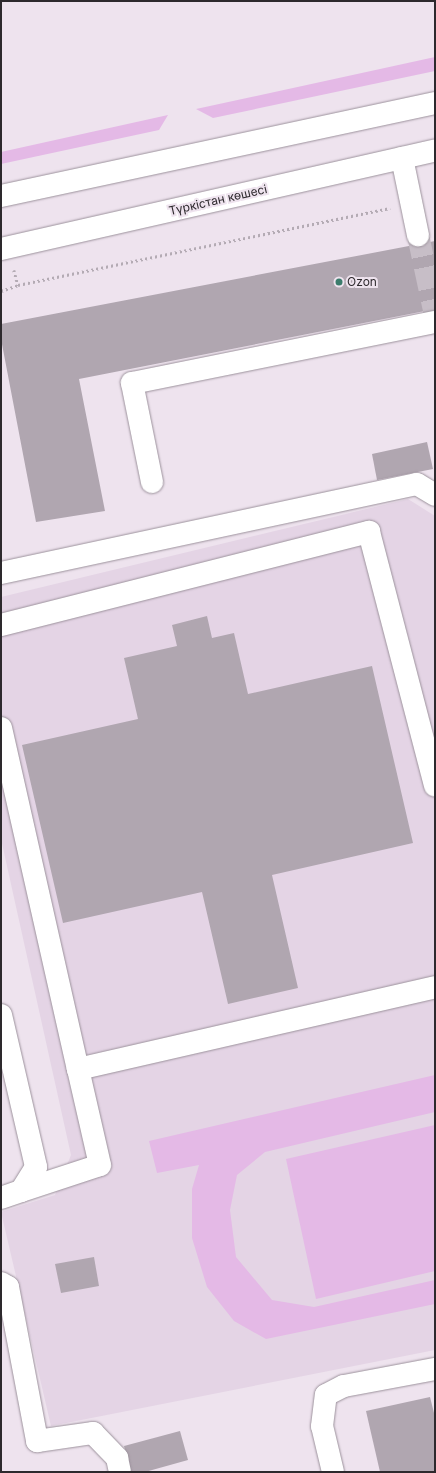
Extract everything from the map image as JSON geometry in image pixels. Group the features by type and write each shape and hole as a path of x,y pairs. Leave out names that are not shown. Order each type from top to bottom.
{"main road":[{"path":"1,196 435,103"},
{"name":"Түркістан көшесі","path":"1,249 435,150"},
{"path":"402,158 418,235"},
{"path":"152,482 132,383 435,322"},
{"path":"1,573 417,484 435,495"},
{"path":"1,625 369,532 435,786"},
{"path":"1,728 100,1165 1,1198"},
{"path":"78,1069 435,987"},
{"path":"1,1015 36,1167 21,1191"},
{"path":"1,1283 8,1287 37,1441 92,1433 117,1458 120,1472"},
{"path":"332,1472 322,1426 326,1395 344,1386 435,1368"}],"path":[{"path":"1,291 18,285 412,203"}],"shaded area":[{"path":"435,57 435,71 213,118 196,109"},
{"path":"168,115 159,130 1,164 1,152"},
{"path":"408,499 435,516 435,1350 51,1426 1,1212 55,1195 71,1155 1,839 1,597"},
{"path":"435,1075 435,1112 265,1152 237,1175 230,1210 236,1257 272,1300 314,1307 435,1280 435,1304 266,1339 234,1321 207,1287 192,1238 192,1189 199,1165 157,1173 149,1141"},
{"path":"435,1125 435,1271 316,1299 286,1159"}],"building":[{"path":"435,241 435,309 79,379 105,511 36,522 1,339 1,324"},
{"path":"427,442 433,469 377,480 372,454"},
{"path":"207,616 212,638 234,633 248,694 372,666 413,843 272,875 298,988 228,1004 202,892 63,923 22,745 138,719 124,658 177,646 172,625"},
{"path":"94,1257 99,1286 61,1293 55,1264"},
{"path":"430,1397 435,1417 435,1472 380,1472 366,1411"},
{"path":"180,1431 188,1460 145,1472 131,1472 124,1446"}],"tunnel":[{"path":"418,235 435,315"}],"place":[{"name":"Ozon","path":"339,282"}]}
